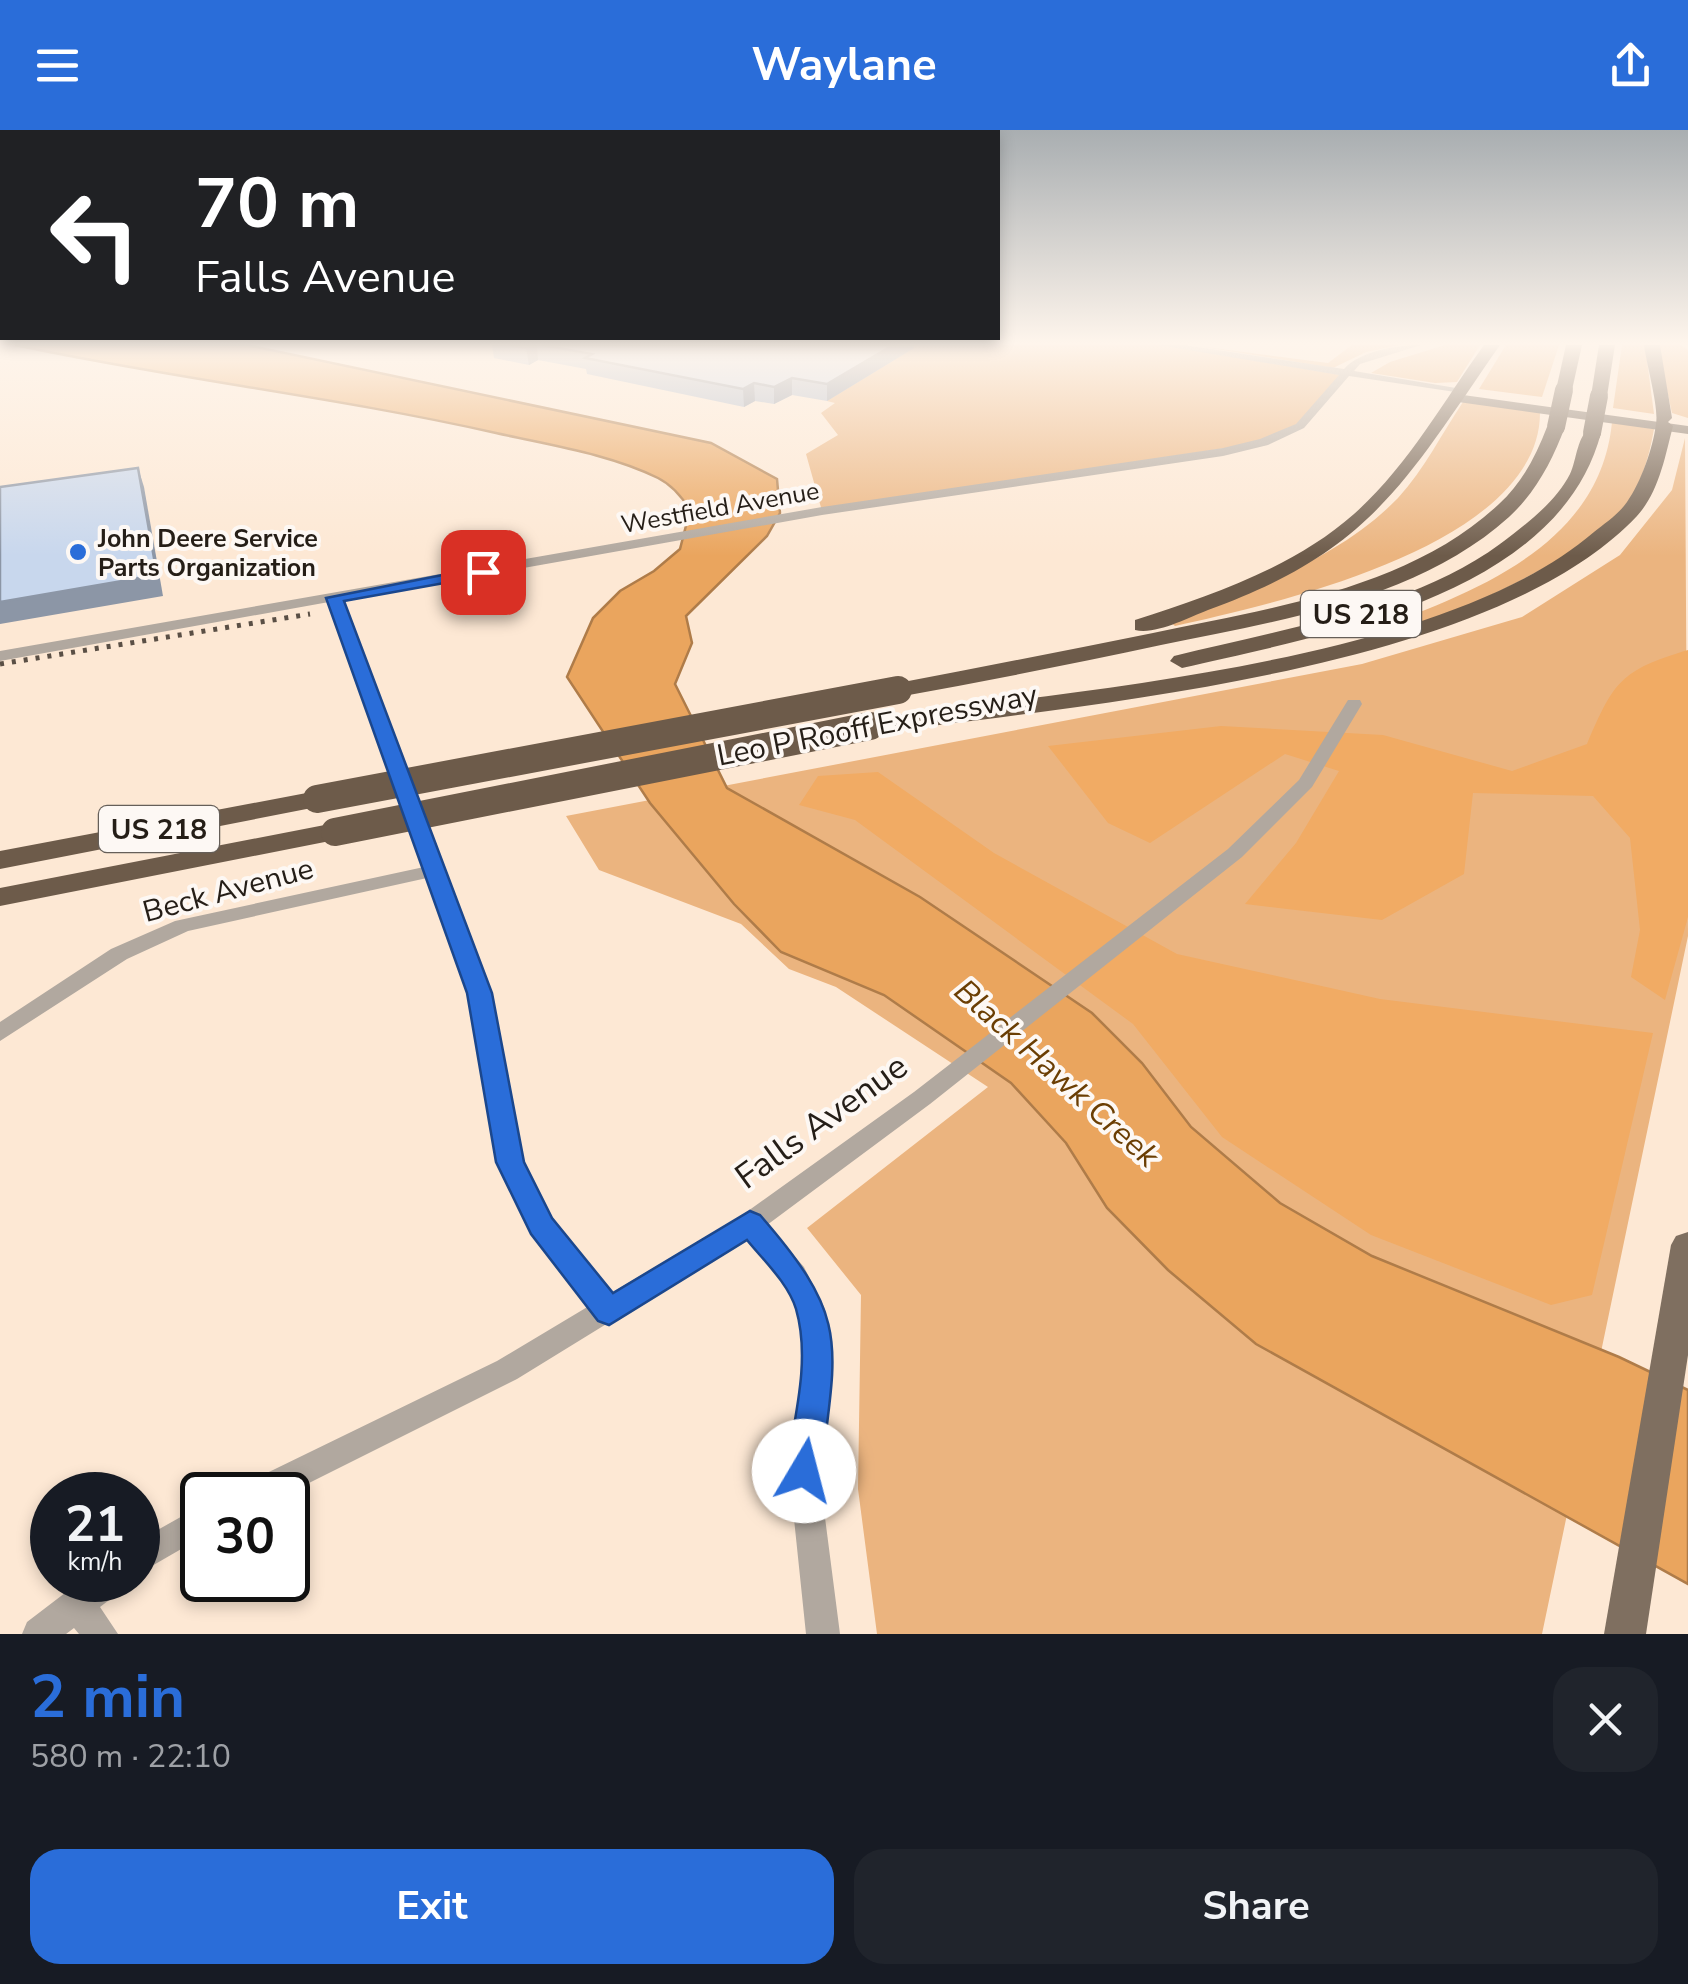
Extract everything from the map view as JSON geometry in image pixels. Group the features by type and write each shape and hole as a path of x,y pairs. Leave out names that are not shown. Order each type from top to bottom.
{"highway":[{"path":"1028,662 1187,610 1310,553 1354,523 1386,494 1444,415"},
{"name":"Leo P Rooff Expressway","path":"0,860 1245,621 1336,595 1407,568 1470,536 1511,504 1536,476 1559,415"},
{"name":"Leo P Rooff Expressway","path":"0,896 870,726 1068,692 1324,626 1445,581 1512,546 1551,513 1575,482 1595,415"},
{"path":"1068,692 1336,650 1451,618 1520,590 1589,550 1631,511 1649,481 1662,415"},
{"path":"0,846 317,799"},
{"path":"0,905 293,840"}],"main road":[{"path":"1613,415 1688,422"},
{"path":"1663,422 1688,430"},
{"path":"1624,1634 1688,1245"}],"street":[{"name":"Westfield Avenue","path":"0,656 822,511 1166,463 1264,442 1300,426 1309,415"},
{"path":"334,598 480,993 503,1131 515,1176 542,1226 609,1312"},
{"name":"Falls Avenue","path":"299,1472 508,1370 609,1312 750,1223 922,1098 1235,853 1306,782 1354,704"},
{"name":"Beck Avenue","path":"0,1033 118,954 182,926 435,870"},
{"path":"750,1223 794,1275 811,1309 819,1359 804,1471 822,1634"},
{"path":"39,1634 79,1602"},
{"path":"76,1604 102,1634"}],"shaded area":[{"path":"823,415 1309,415 1300,426 1264,442 822,511 806,454 838,435"},
{"path":"1455,415 1539,415 1529,458 1498,498 1451,532 1335,584 1219,616 1175,626 1170,622 1320,556 1374,520 1416,476"},
{"path":"1612,422 1654,429 1639,481 1627,504 1609,525 1563,557 1490,596 1415,626 1364,633 1485,583 1555,535 1583,503 1602,466"},
{"path":"1685,438 1688,936 1542,1634 877,1634 858,1489 861,1295 807,1228 988,1087 836,987 789,969 741,924 599,870 566,816 1362,664 1522,617 1620,555 1672,490"},
{"path":"1688,650 1688,917 1665,1000 1631,977 1640,930 1630,838 1593,796 1473,793 1464,874 1382,920 1245,904 1296,843 1339,771 1285,754 1150,843 1108,823 1048,746 1221,726 1383,735 1512,771 1587,744 1622,681 1648,664"},
{"path":"878,772 994,853 1177,954 1380,999 1653,1033 1592,1295 1551,1305 1371,1235 1222,1137 1133,1024 855,820 799,805 818,776"}],"water":[{"name":"Black Hawk Creek","path":"410,415 579,415 711,443 777,479 780,513 767,536 686,616 692,643 675,684 727,788 920,897 1092,1013 1142,1063 1191,1127 1280,1203 1372,1256 1619,1357 1688,1390 1688,1584 1256,1344 1168,1270 1107,1208 1066,1143 1011,1083 884,995 781,952 734,904 650,803 567,677 593,618 620,591 654,571 680,549 690,510 668,484 620,463"}],"building":[{"name":"John Deere Service Parts Organization","path":"138,468 157,575 0,602 0,487"}],"railway":[{"path":"0,664 310,614"}],"place":[{"name":"John Deere Service Parts Organization","path":"78,552"}],"route":[{"path":"483,572 334,598 480,993 510,1162 520,1189 542,1226 609,1312 750,1223 794,1275 811,1309 819,1359 804,1471"}]}
